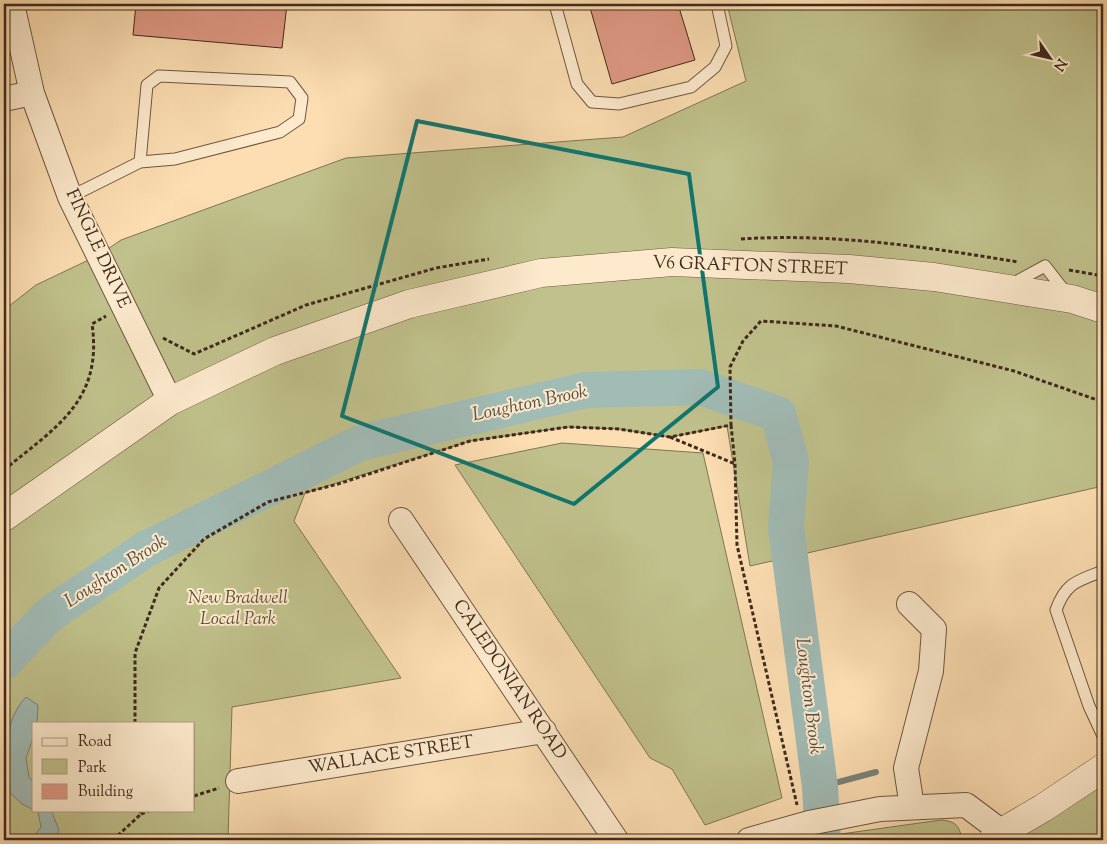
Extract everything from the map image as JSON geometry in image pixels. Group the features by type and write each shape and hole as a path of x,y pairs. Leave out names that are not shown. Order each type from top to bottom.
{"street":[{"name":"FINGLE DRIVE","path":"12,4 32,93 70,197 170,401"},
{"path":"4,99 32,93"},
{"name":"V6 GRAFTON STREET","path":"4,517 170,401 275,351 409,304 541,274 672,262 849,269 934,277 1072,299 1103,309"},
{"name":"CALEDONIAN ROAD","path":"402,520 616,840"},
{"path":"909,604 934,629 931,670 906,768 912,807"},
{"name":"WALLACE STREET","path":"238,781 544,731"},
{"path":"749,840 806,824 880,809 966,805 998,836 1103,768"}],"lane":[{"path":"555,4 577,84 592,102 619,104 691,87 716,67 726,46 717,4"},
{"path":"70,197 140,162 175,159 280,132 299,119 302,98 290,82 159,76 147,85 140,162"},
{"path":"1103,571 1070,584 1061,594 1056,610 1088,706 1103,736"}],"path":[{"path":"4,470 70,413 85,393 93,368 96,348 92,324 102,318"},
{"path":"730,405 730,367 743,341 761,321 836,326 1014,371 1103,401"},
{"path":"731,425 735,464 737,545 806,824"},
{"path":"670,437 735,464"},
{"path":"113,840 140,812"}],"highlighted area":[{"path":"417,121 689,174 718,387 574,504 342,416"}],"green space":[{"name":"New Bradwell Local Park","path":"727,4 1103,4 1103,486 750,566 727,426 670,437 619,429 568,427 470,441 305,493 294,521 401,678 232,707 228,840 4,840 4,310 36,285 99,255 121,240 346,158 623,137 746,81"},
{"path":"562,443 703,453 782,798 705,825 672,769 650,758 455,465"},
{"path":"1103,768 1103,840 993,840"},
{"path":"941,820 954,823 961,835 954,840 798,840"}],"water":[{"path":"26,697 38,705 37,722 32,722 32,741 26,758 29,777 32,781 32,809 22,804 4,787 5,751 9,728 19,706"},
{"path":"38,812 52,812 59,830 54,840 31,840 41,827"}],"building":[{"path":"136,4 287,4 282,48 133,35"},
{"path":"589,4 678,4 695,60 612,84"}],"waterway":[{"name":"Loughton Brook","path":"4,662 50,614 146,549 360,443 586,390 700,387 778,414 791,462 786,527 820,787 823,840"},
{"path":"820,787 876,772"}]}
